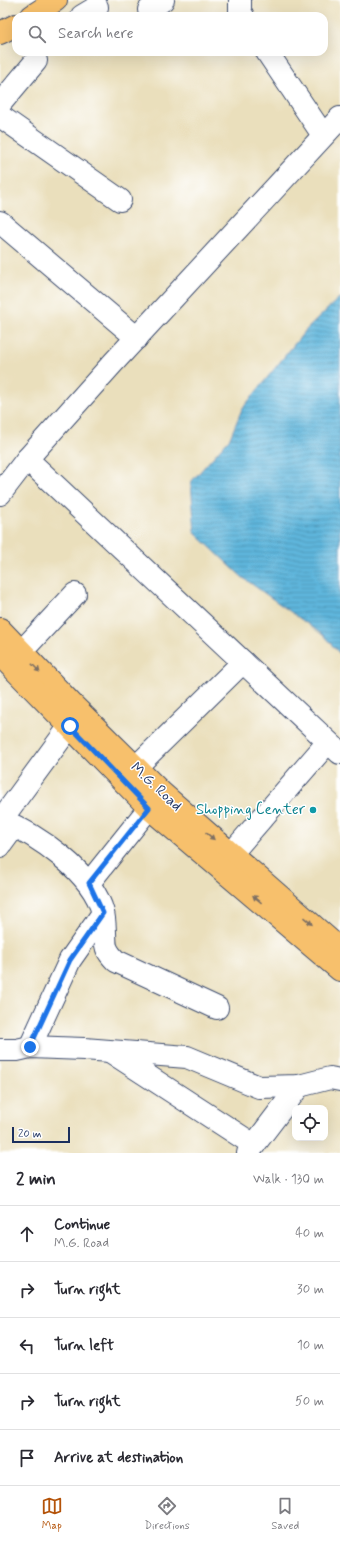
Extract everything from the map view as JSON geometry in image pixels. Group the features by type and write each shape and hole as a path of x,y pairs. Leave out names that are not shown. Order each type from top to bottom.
{"main road":[{"path":"38,12 56,0"},
{"path":"0,34 12,27"},
{"name":"M.G. Road","path":"0,629 162,794 340,949"},
{"name":"M.G. Road","path":"0,655 149,808 340,970"}],"street":[{"path":"240,0 240,12"},
{"path":"270,56 323,135"},
{"path":"0,104 36,61"},
{"path":"0,116 120,200"},
{"path":"0,494 27,459 340,118"},
{"path":"0,222 137,338"},
{"path":"27,459 334,748 231,854"},
{"path":"21,652 75,594"},
{"path":"135,768 243,662"},
{"path":"0,846 5,822 70,726"},
{"path":"89,883 149,808"},
{"path":"5,822 31,835 66,861 89,883 103,913 106,934 106,949 116,961 217,1008"},
{"path":"30,1047 70,960 103,913"},
{"path":"0,1050 17,1050 30,1047 187,1057 259,1087 299,1086 330,1078 340,1080"},
{"path":"110,1051 251,1149 299,1086"}],"water":[{"path":"340,297 340,654 323,635 242,577 195,533 191,482 230,438 242,409 305,331"}],"place":[{"name":"Shopping Center","path":"313,810"}],"route":[{"path":"30,1047 70,960 103,913 89,883 149,808 70,726"}]}
